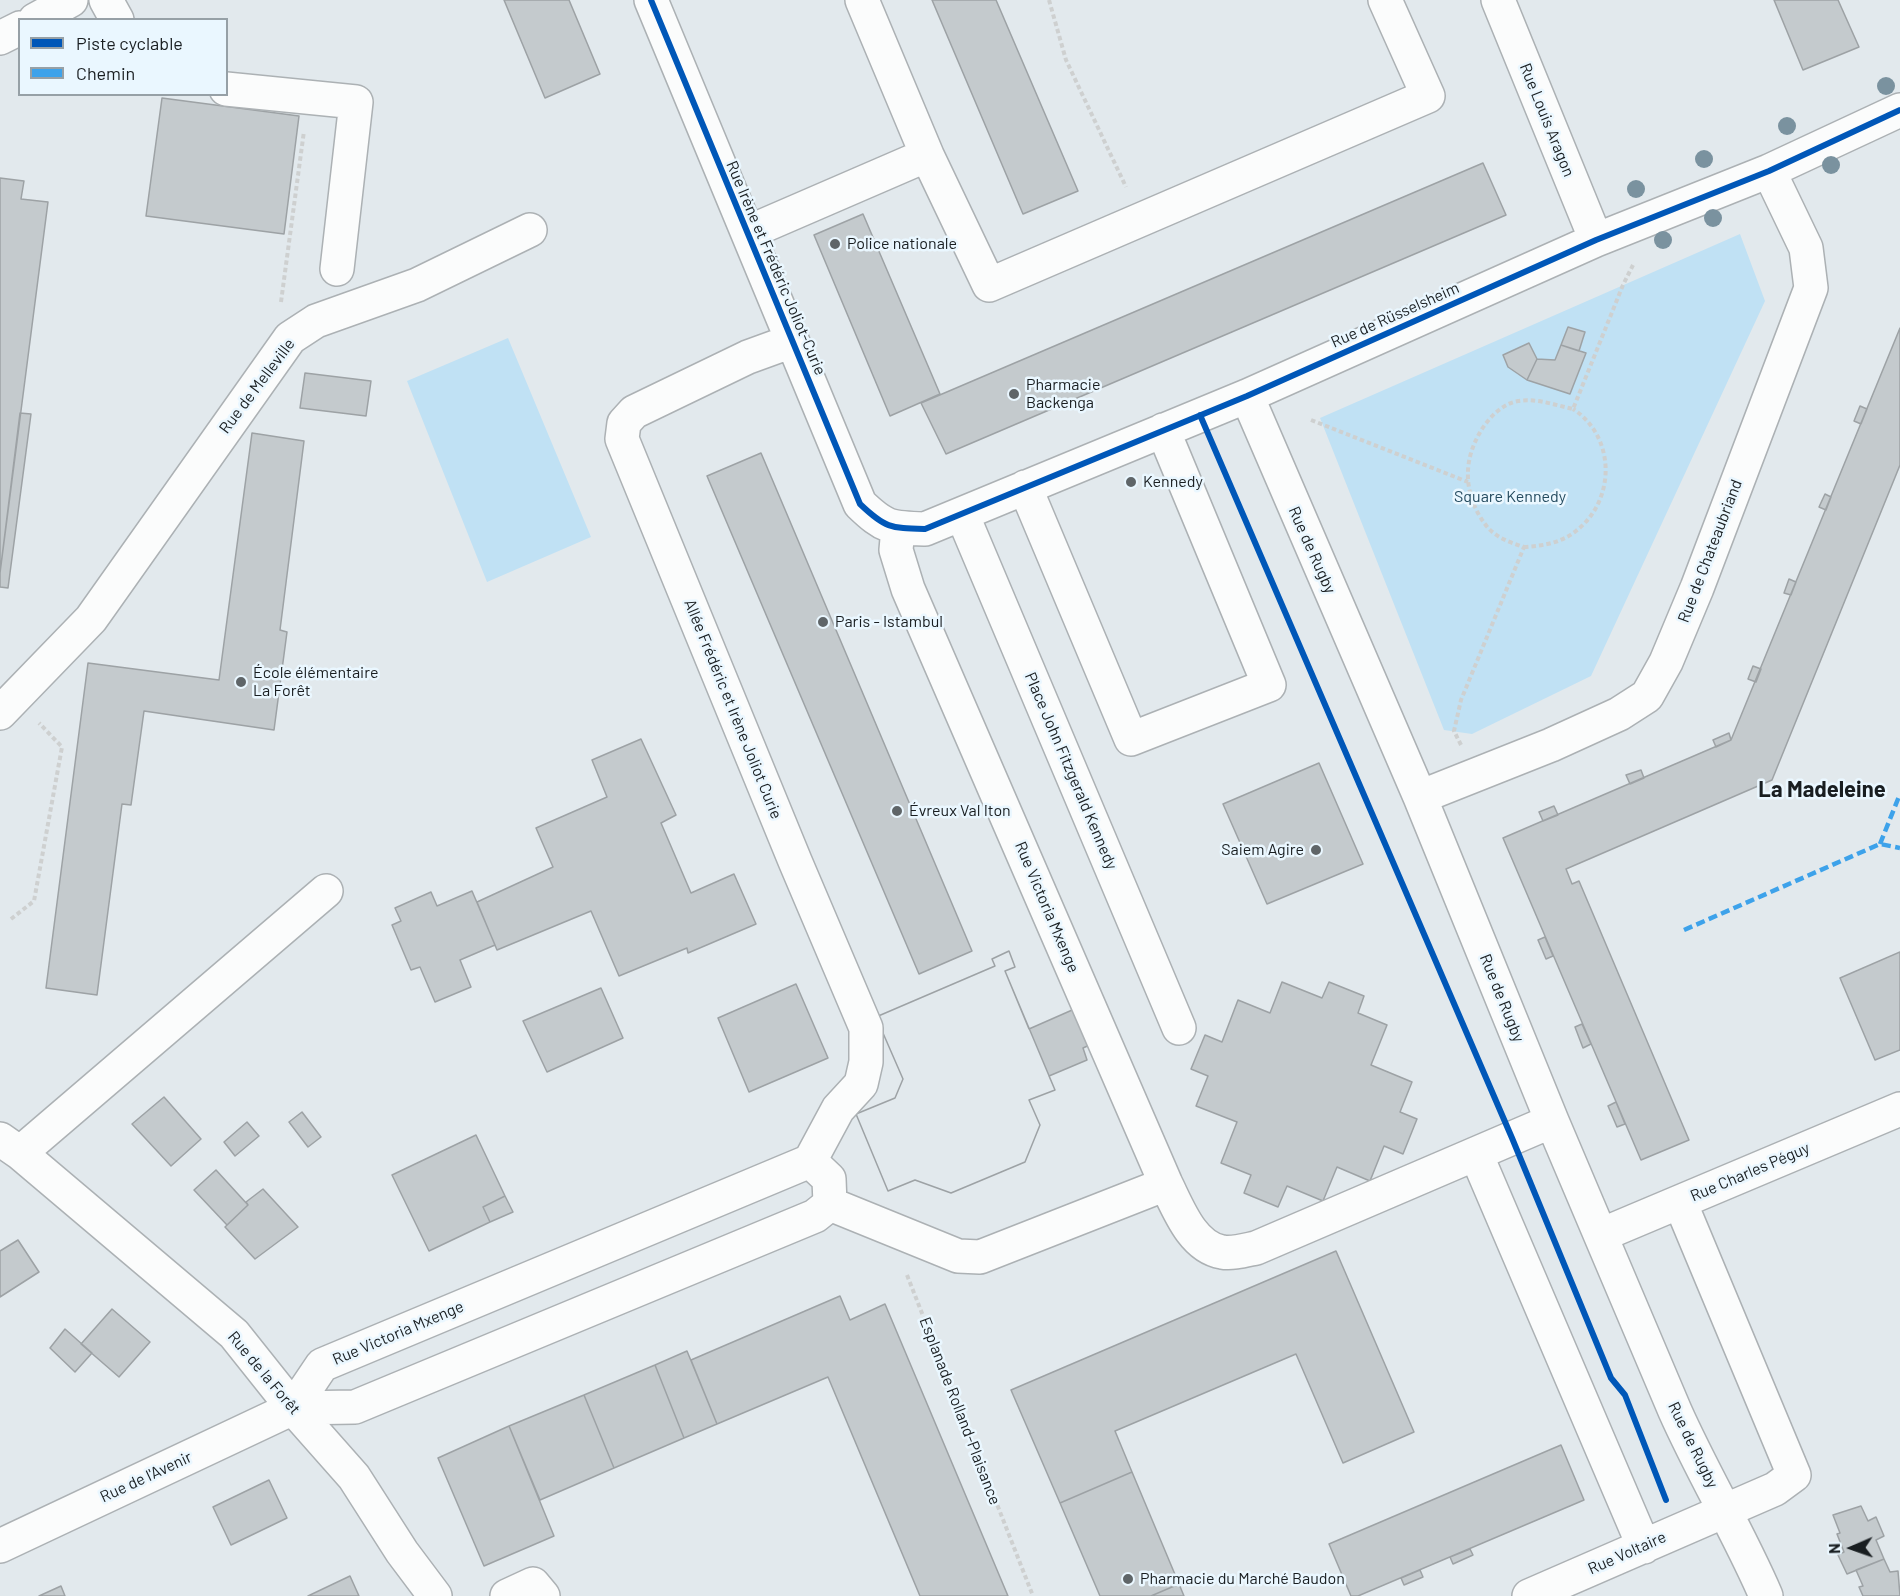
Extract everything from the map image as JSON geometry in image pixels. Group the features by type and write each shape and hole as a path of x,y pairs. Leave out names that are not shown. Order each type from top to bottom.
{"street":[{"path":"39,18 71,0"},
{"path":"106,0 116,18"},
{"name":"Rue Irène et Frédéric Joliot-Curie","path":"651,0 860,504 879,522 898,528"},
{"path":"862,0 927,155 989,285 1428,96 1385,0"},
{"name":"Rue Louis Aragon","path":"1498,0 1596,240"},
{"path":"0,38 18,29"},
{"path":"228,88 356,102 337,269"},
{"name":"Rue de Rüsselsheim","path":"898,528 924,529 1247,396 1596,240 1769,171 1900,110"},
{"path":"749,232 927,155"},
{"name":"Rue de Chateaubriand","path":"1420,797 1551,745 1619,714 1647,696 1666,662 1697,588 1811,288 1806,248 1769,171"},
{"name":"Rue de Melleville","path":"7,706 91,619 291,338 316,321 417,285 530,230"},
{"name":"Allée Frédéric et Irène Joliot Curie","path":"792,341 748,357 634,412 624,423 622,439 866,1028 866,1062 861,1084 838,1109 810,1161"},
{"name":"Rue de Rugby","path":"1247,396 1420,797 1552,1121 1689,1443 1752,1562 1766,1596"},
{"path":"1025,487 1131,739 1269,685 1163,430"},
{"name":"Place John Fitzgerald Kennedy","path":"962,514 1179,1028"},
{"name":"Rue Victoria Mxenge","path":"898,528 896,550 908,589 1167,1184 1184,1221 1203,1244 1223,1252 1256,1248 1552,1121"},
{"path":"10,1146 326,891"},
{"name":"Rue Charles Péguy","path":"1601,1235 1900,1109"},
{"name":"Rue de la Forêt","path":"10,1146 234,1334 293,1408 354,1477 402,1552 435,1596"},
{"path":"1476,1154 1644,1547"},
{"path":"810,1161 829,1179 830,1204"},
{"name":"Rue Victoria Mxenge","path":"293,1408 322,1365 810,1161"},
{"path":"830,1204 958,1256 980,1257 1167,1184"},
{"name":"Rue Voltaire","path":"1529,1596 1775,1488 1794,1475 1680,1202"},
{"path":"293,1408 355,1407 816,1216 830,1204"},
{"name":"Rue de l'Avenir","path":"0,1546 293,1408"},
{"path":"507,1596 533,1584 543,1596"}],"path":[{"path":"1049,0 1066,60 1141,219"},
{"path":"280,304 308,97"},
{"path":"1573,409 1633,265"},
{"path":"1517,401 1544,401 1573,409 1596,430 1606,460 1604,488 1592,515 1575,532 1548,545 1524,547 1501,539 1485,525 1473,502 1469,482 1467,471 1474,443 1491,414 1517,401"},
{"path":"1311,420 1469,482"},
{"path":"1476,775 1454,731 1461,700 1524,547"},
{"path":"7,706 62,747 34,901 11,919"}],"green space":[{"name":"Square Kennedy","path":"1740,234 1765,301 1591,676 1472,734 1444,730 1320,418"},
{"path":"508,338 591,537 487,582 407,381"}],"building":[{"path":"504,0 569,0 600,74 545,98"},
{"path":"932,0 996,0 1078,191 1023,214"},
{"path":"1774,0 1838,0 1859,47 1803,70"},
{"path":"162,98 299,116 284,234 146,216"},
{"path":"1483,163 1506,215 946,454 921,403"},
{"path":"0,178 24,181 21,199 48,202 0,573"},
{"path":"863,214 940,394 890,416 814,235"},
{"path":"1568,327 1585,332 1579,351 1561,345"},
{"path":"1900,328 1900,465 1772,780 1566,869 1572,884 1579,881 1689,1140 1641,1160 1503,838 1731,740"},
{"path":"1529,343 1537,359 1527,380 1508,367 1503,355"},
{"path":"1561,345 1586,353 1570,394 1527,380 1537,359 1555,360"},
{"path":"305,373 371,381 366,416 300,408"},
{"path":"1860,406 1867,409 1861,424 1854,421"},
{"path":"20,413 31,414 8,588 0,587 0,573"},
{"path":"252,433 304,441 280,630 287,632 274,730 144,711 131,805 122,804 97,995 46,988 88,663 219,680"},
{"path":"761,453 972,951 919,974 707,476"},
{"path":"1825,494 1831,497 1826,510 1819,507"},
{"path":"1789,579 1796,582 1791,595 1784,593"},
{"path":"1753,666 1761,669 1756,682 1748,679"},
{"path":"1729,733 1731,740 1716,747 1713,740"},
{"path":"641,739 676,815 661,823 691,893 734,874 756,924 688,953 687,948 619,976 591,911 497,950 477,902 553,867 536,828 607,797 592,760"},
{"path":"1319,763 1363,864 1267,904 1223,804"},
{"path":"1641,770 1644,778 1630,784 1626,775"},
{"path":"1554,806 1558,815 1543,821 1539,812"},
{"path":"472,891 495,945 460,960 471,987 435,1002 420,967 411,970 392,925 401,921 395,908 431,892 437,906"},
{"path":"1545,937 1553,956 1546,959 1538,940"},
{"path":"1009,951 1015,967 1005,971 1029,1029 1079,1007 1094,1043 1083,1048 1087,1060 1049,1076 1055,1090 1029,1100 1040,1125 1025,1162 951,1193 915,1180 888,1191 856,1114 895,1098 903,1079 876,1017 995,966 992,959"},
{"path":"1009,951 1015,967 1005,971 1055,1090 1029,1100 1040,1125 1025,1162 951,1193 915,1180 888,1191 856,1114 895,1098 903,1079 876,1017 995,966 992,959"},
{"path":"1900,952 1900,1050 1875,1060 1840,978"},
{"path":"1282,982 1322,998 1329,982 1364,996 1358,1013 1387,1025 1371,1065 1412,1082 1400,1112 1417,1119 1403,1154 1384,1146 1370,1181 1337,1167 1323,1201 1287,1186 1278,1207 1244,1193 1251,1175 1221,1163 1237,1122 1196,1106 1208,1076 1191,1069 1205,1035 1222,1042 1238,1000 1270,1013"},
{"path":"796,984 828,1058 749,1092 718,1018"},
{"path":"601,988 623,1038 547,1072 523,1021"},
{"path":"1582,1024 1591,1044 1583,1048 1575,1027"},
{"path":"164,1097 201,1139 171,1166 132,1124"},
{"path":"1616,1102 1625,1124 1617,1127 1608,1106"},
{"path":"302,1112 321,1137 308,1147 289,1122"},
{"path":"247,1122 259,1136 235,1156 224,1142"},
{"path":"476,1135 505,1196 483,1207 490,1222 429,1251 392,1175"},
{"path":"216,1170 248,1205 227,1225 194,1190"},
{"path":"263,1189 298,1227 255,1259 225,1227 248,1205 246,1202"},
{"path":"505,1196 513,1212 490,1222 483,1207"},
{"path":"18,1240 39,1272 0,1297 0,1251"},
{"path":"1336,1251 1414,1432 1343,1463 1296,1354 1115,1431 1132,1472 1060,1503 1011,1390"},
{"path":"840,1296 850,1320 885,1304 1008,1596 920,1596 828,1377 717,1424 691,1360"},
{"path":"112,1309 150,1342 119,1377 81,1344"},
{"path":"65,1329 92,1353 75,1372 50,1348"},
{"path":"687,1351 717,1424 684,1438 655,1365"},
{"path":"655,1365 684,1438 614,1468 584,1395"},
{"path":"584,1395 614,1468 540,1500 509,1426"},
{"path":"509,1426 554,1536 484,1566 438,1458"},
{"path":"1561,1445 1584,1500 1358,1596 1351,1596 1329,1544"},
{"path":"1132,1472 1179,1584 1151,1596 1100,1596 1060,1503"},
{"path":"269,1480 287,1518 231,1545 213,1507"},
{"path":"1861,1506 1868,1521 1876,1517 1884,1536 1876,1540 1884,1559 1847,1574 1838,1555 1844,1552 1833,1515"},
{"path":"1470,1549 1473,1555 1453,1564 1450,1557"},
{"path":"1884,1559 1890,1572 1898,1571 1900,1596 1863,1596 1859,1587 1863,1586 1856,1570"},
{"path":"1420,1570 1423,1577 1404,1585 1401,1578"},
{"path":"350,1576 359,1596 308,1596"},
{"path":"1179,1584 1184,1596 1151,1596"},
{"path":"61,1586 65,1596 39,1596"}],"marked path":[{"path":"1880,844 1900,794"},
{"path":"1684,930 1880,844 1900,848"}],"cycle path":[{"path":"651,0 860,504 882,522 904,528 925,529 1247,396 1596,240 1769,171 1900,110"},
{"path":"1200,415 1512,1138 1611,1378 1625,1395 1666,1500"}],"place":[{"name":"Police nationale","path":"835,244"},
{"name":"Pharmacie Backenga","path":"1014,394"},
{"name":"Kennedy","path":"1131,482"},
{"name":"Paris - Istambul","path":"823,622"},
{"name":"École élémentaire La Forêt","path":"241,682"},
{"name":"Évreux Val Iton","path":"897,811"},
{"name":"Saiem Agire","path":"1316,850"},
{"name":"Pharmacie du Marché Baudon","path":"1128,1579"}],"district":[{"name":"La Madeleine","path":"1822,790"}]}
